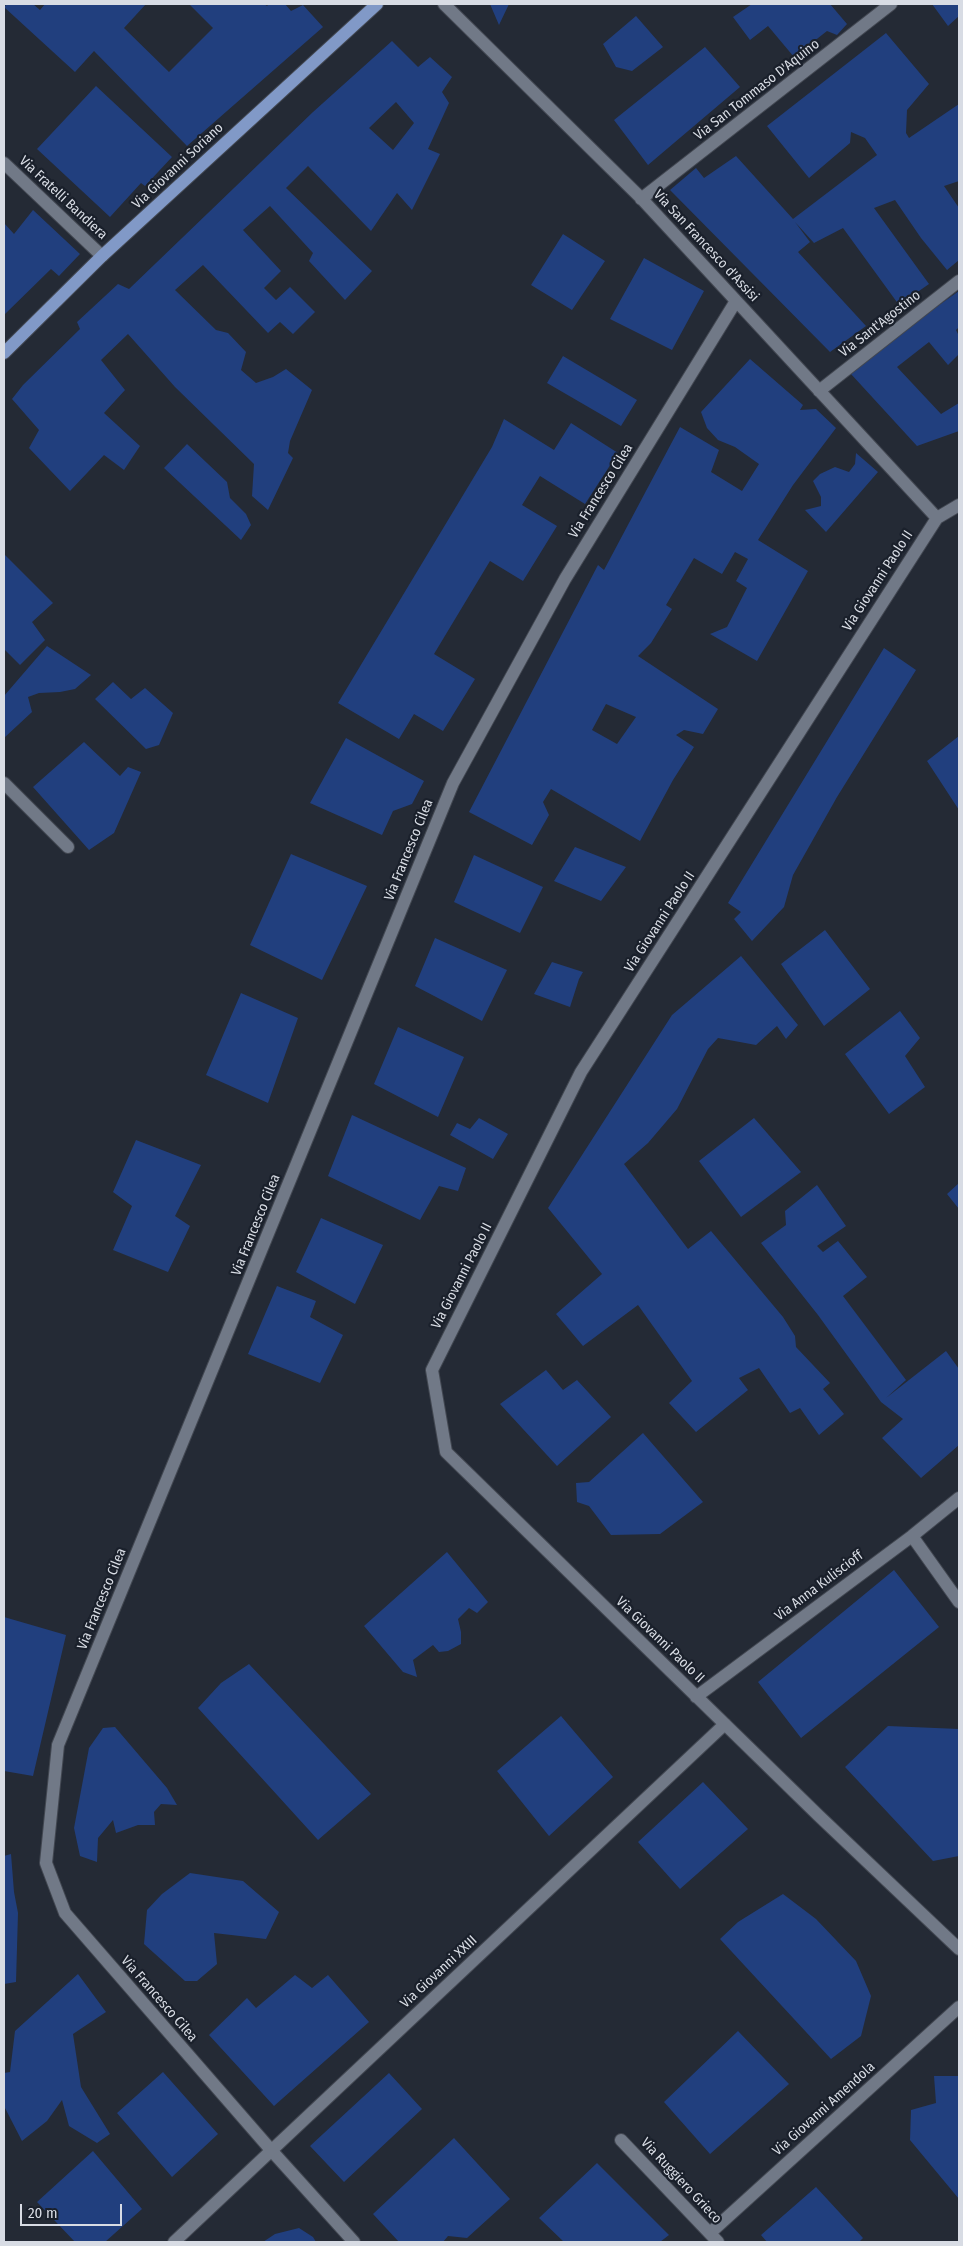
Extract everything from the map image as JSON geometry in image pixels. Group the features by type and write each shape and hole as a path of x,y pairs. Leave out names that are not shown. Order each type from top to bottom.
{"main road":[{"name":"Via Giovanni Soriano","path":"4,354 102,256 376,4"}],"street":[{"name":"Via San Francesco d'Assisi","path":"444,4 641,199 936,518"},
{"name":"Via San Tommaso D'Aquino","path":"641,199 892,4"},
{"name":"Via Fratelli Bandiera","path":"4,162 102,256"},
{"name":"Via Sant'Agostino","path":"819,391 959,281"},
{"name":"Via Francesco Cilea","path":"354,2242 271,2150 65,1913 46,1863 58,1745 453,783 565,579 736,301"},
{"path":"936,518 959,505"},
{"name":"Via Giovanni Paolo II","path":"936,518 581,1072 432,1370 446,1452 696,1697 959,1949"},
{"path":"4,783 68,847"},
{"name":"Via Anna Kuliscioff","path":"696,1697 912,1536 959,1498"},
{"path":"912,1536 959,1602"},
{"name":"Via Giovanni XXIII","path":"174,2242 725,1724"},
{"name":"Via Giovanni Amendola","path":"714,2238 959,2007"},
{"name":"Via Ruggiero Grieco","path":"621,2140 714,2238"}],"building":[{"path":"7,4 33,4 40,10 45,4 146,4 124,28 169,72 213,28 189,4 264,4 267,6 269,4 285,4 291,11 303,5 323,27 187,146 94,51 75,72 4,7"},
{"path":"490,4 509,4 499,25"},
{"path":"752,4 830,4 847,24 837,35 827,31 794,57 768,26 750,40 733,17"},
{"path":"932,4 959,4 959,16 948,26"},
{"path":"636,16 663,47 632,71 616,67 603,44"},
{"path":"886,33 929,84 907,110 906,133 909,138 959,104 959,181 944,186 959,208 959,260 947,270 921,238 895,200 874,208 929,284 899,305 843,228 814,243 795,222 810,242 798,252 866,326 830,352 670,190 696,168 704,178 736,156 793,219 877,155 865,138 851,132 850,143 809,178 767,126"},
{"path":"392,41 418,67 430,57 452,77 442,92 449,103 428,149 440,154 412,210 397,193 371,231 308,166 286,188 372,271 345,300 309,261 313,253 270,206 243,230 281,271 264,288 276,300 290,287 315,312 293,334 280,322 268,333 203,265 175,290 216,330 228,333 246,352 241,370 256,383 273,377 286,369 312,390 290,441 288,453 293,458 268,510 252,496 254,464 175,387 128,334 101,360 125,390 104,413 140,446 124,470 104,455 70,491 29,448 39,430 12,399 23,385 80,329 77,322 118,284 129,289 313,112","holes":["396,102 414,123 393,150 369,128"]},
{"path":"705,47 740,87 648,165 614,120"},
{"path":"96,86 172,157 145,186 141,183 110,217 37,149"},
{"path":"33,210 80,254 59,276 51,269 4,315 4,223 14,234"},
{"path":"563,234 605,261 572,310 531,285"},
{"path":"644,258 704,291 672,350 610,319"},
{"path":"959,291 959,327 956,330 959,336 959,354 948,365 929,342 897,367 941,414 959,403 959,431 917,446 851,374 875,350"},
{"path":"563,356 637,400 621,426 547,383"},
{"path":"750,359 803,405 800,410 816,409 836,428 793,485 758,540 808,571 757,661 710,634 727,627 747,588 736,581 748,559 735,552 722,574 694,558 666,605 672,609 651,643 638,656 718,709 703,734 684,730 676,735 694,747 673,780 640,841 551,789 543,802 549,815 532,845 469,812 598,565 604,570 680,427 719,450 711,472 742,491 759,464 735,447 718,440 707,428 701,412","holes":["606,704 636,717 617,744 592,730"]},
{"path":"504,419 554,450 571,423 618,453 585,504 540,476 522,505 557,526 523,581 490,561 434,654 475,679 443,731 414,714 399,739 338,703 492,447"},
{"path":"187,444 227,482 230,498 246,514 251,525 241,540 164,468"},
{"path":"856,453 878,472 826,532 805,510 821,506 821,497 813,481 820,474 835,467 849,472 855,464"},
{"path":"4,554 53,603 32,622 45,640 20,665 4,649"},
{"path":"47,646 91,675 75,689 39,693 28,697 32,712 4,738 4,696"},
{"path":"884,648 916,670 837,797 793,875 784,907 752,941 734,919 741,912 728,903"},
{"path":"113,682 131,699 145,688 173,713 159,745 146,749 95,699"},
{"path":"959,736 959,810 927,761"},
{"path":"346,738 424,781 412,804 393,811 382,835 310,803"},
{"path":"84,742 120,776 128,767 141,772 114,833 89,850 33,787"},
{"path":"575,847 626,867 601,901 554,881"},
{"path":"291,854 367,886 322,980 250,945"},
{"path":"474,855 543,887 520,933 454,902"},
{"path":"825,930 870,989 824,1026 781,964"},
{"path":"435,938 507,970 482,1021 415,986"},
{"path":"741,956 798,1025 786,1039 777,1026 756,1045 718,1038 708,1049 677,1109 648,1143 624,1164 688,1249 711,1231 783,1317 795,1336 796,1347 830,1383 823,1389 844,1414 819,1435 800,1408 790,1413 759,1368 739,1378 748,1390 696,1432 669,1403 692,1381 638,1305 583,1346 556,1314 602,1274 548,1208 672,1015"},
{"path":"552,962 583,972 570,1007 534,994"},
{"path":"241,993 298,1018 268,1103 206,1075"},
{"path":"900,1011 920,1038 905,1056 925,1087 889,1114 845,1054"},
{"path":"398,1027 464,1057 438,1117 374,1084"},
{"path":"352,1115 466,1168 458,1191 439,1186 420,1220 328,1176"},
{"path":"479,1118 508,1134 493,1159 450,1135 457,1123 470,1129"},
{"path":"754,1118 801,1172 741,1217 699,1161"},
{"path":"136,1140 201,1165 175,1216 190,1226 168,1272 113,1250 132,1206 113,1192"},
{"path":"959,1183 959,1209 947,1194"},
{"path":"817,1185 846,1226 817,1246 823,1252 838,1241 867,1277 843,1296 906,1380 886,1398 946,1351 959,1369 959,1445 921,1478 882,1438 903,1419 881,1402 818,1315 761,1243 786,1225 785,1211"},
{"path":"321,1218 383,1245 355,1304 296,1272"},
{"path":"277,1286 316,1301 310,1317 343,1335 320,1383 248,1354"},
{"path":"546,1370 563,1390 577,1380 611,1417 557,1466 500,1404"},
{"path":"643,1433 703,1502 660,1534 611,1535 589,1506 577,1502 576,1483 589,1482"},
{"path":"447,1552 488,1602 477,1613 469,1608 458,1619 461,1644 448,1651 439,1652 433,1645 413,1660 417,1677 403,1672 364,1626"},
{"path":"894,1570 939,1627 801,1738 758,1682"},
{"path":"4,1617 66,1635 33,1776 4,1771"},
{"path":"249,1664 371,1794 318,1840 198,1708 221,1683"},
{"path":"561,1716 613,1777 549,1836 497,1771"},
{"path":"888,1726 959,1729 959,1856 933,1861 845,1767"},
{"path":"115,1727 167,1788 177,1805 161,1804 154,1812 155,1825 138,1825 116,1833 113,1820 98,1838 97,1862 80,1856 74,1828 89,1748 103,1728"},
{"path":"703,1782 748,1829 680,1889 638,1842"},
{"path":"11,1854 18,1913 16,1982 4,1984 4,1856"},
{"path":"190,1873 243,1881 279,1912 266,1939 214,1933 217,1964 197,1981 185,1981 144,1944 147,1910 162,1894"},
{"path":"783,1894 816,1919 856,1961 871,1996 861,2036 831,2059 720,1939 738,1922"},
{"path":"78,1974 106,2012 73,2034 81,2087 110,2134 97,2143 69,2126 62,2100 47,2121 22,2141 4,2106 4,2073 10,2072 15,2031"},
{"path":"295,1975 312,1988 328,1975 369,2022 274,2106 209,2035 247,1998 256,2008"},
{"path":"738,2031 789,2084 710,2154 664,2102"},
{"path":"163,2072 218,2134 172,2177 117,2113"},
{"path":"389,2073 422,2109 344,2182 310,2146"},
{"path":"934,2076 959,2076 959,2199 910,2140 911,2110 936,2103"},
{"path":"454,2138 510,2199 467,2238 448,2236 443,2242 399,2242 373,2214"},
{"path":"93,2151 142,2209 105,2242 75,2242 37,2202"},
{"path":"597,2163 669,2235 660,2242 564,2242 539,2218"},
{"path":"816,2187 863,2238 859,2242 767,2242 761,2235"},
{"path":"299,2228 313,2237 316,2242 263,2242 275,2234"}]}
